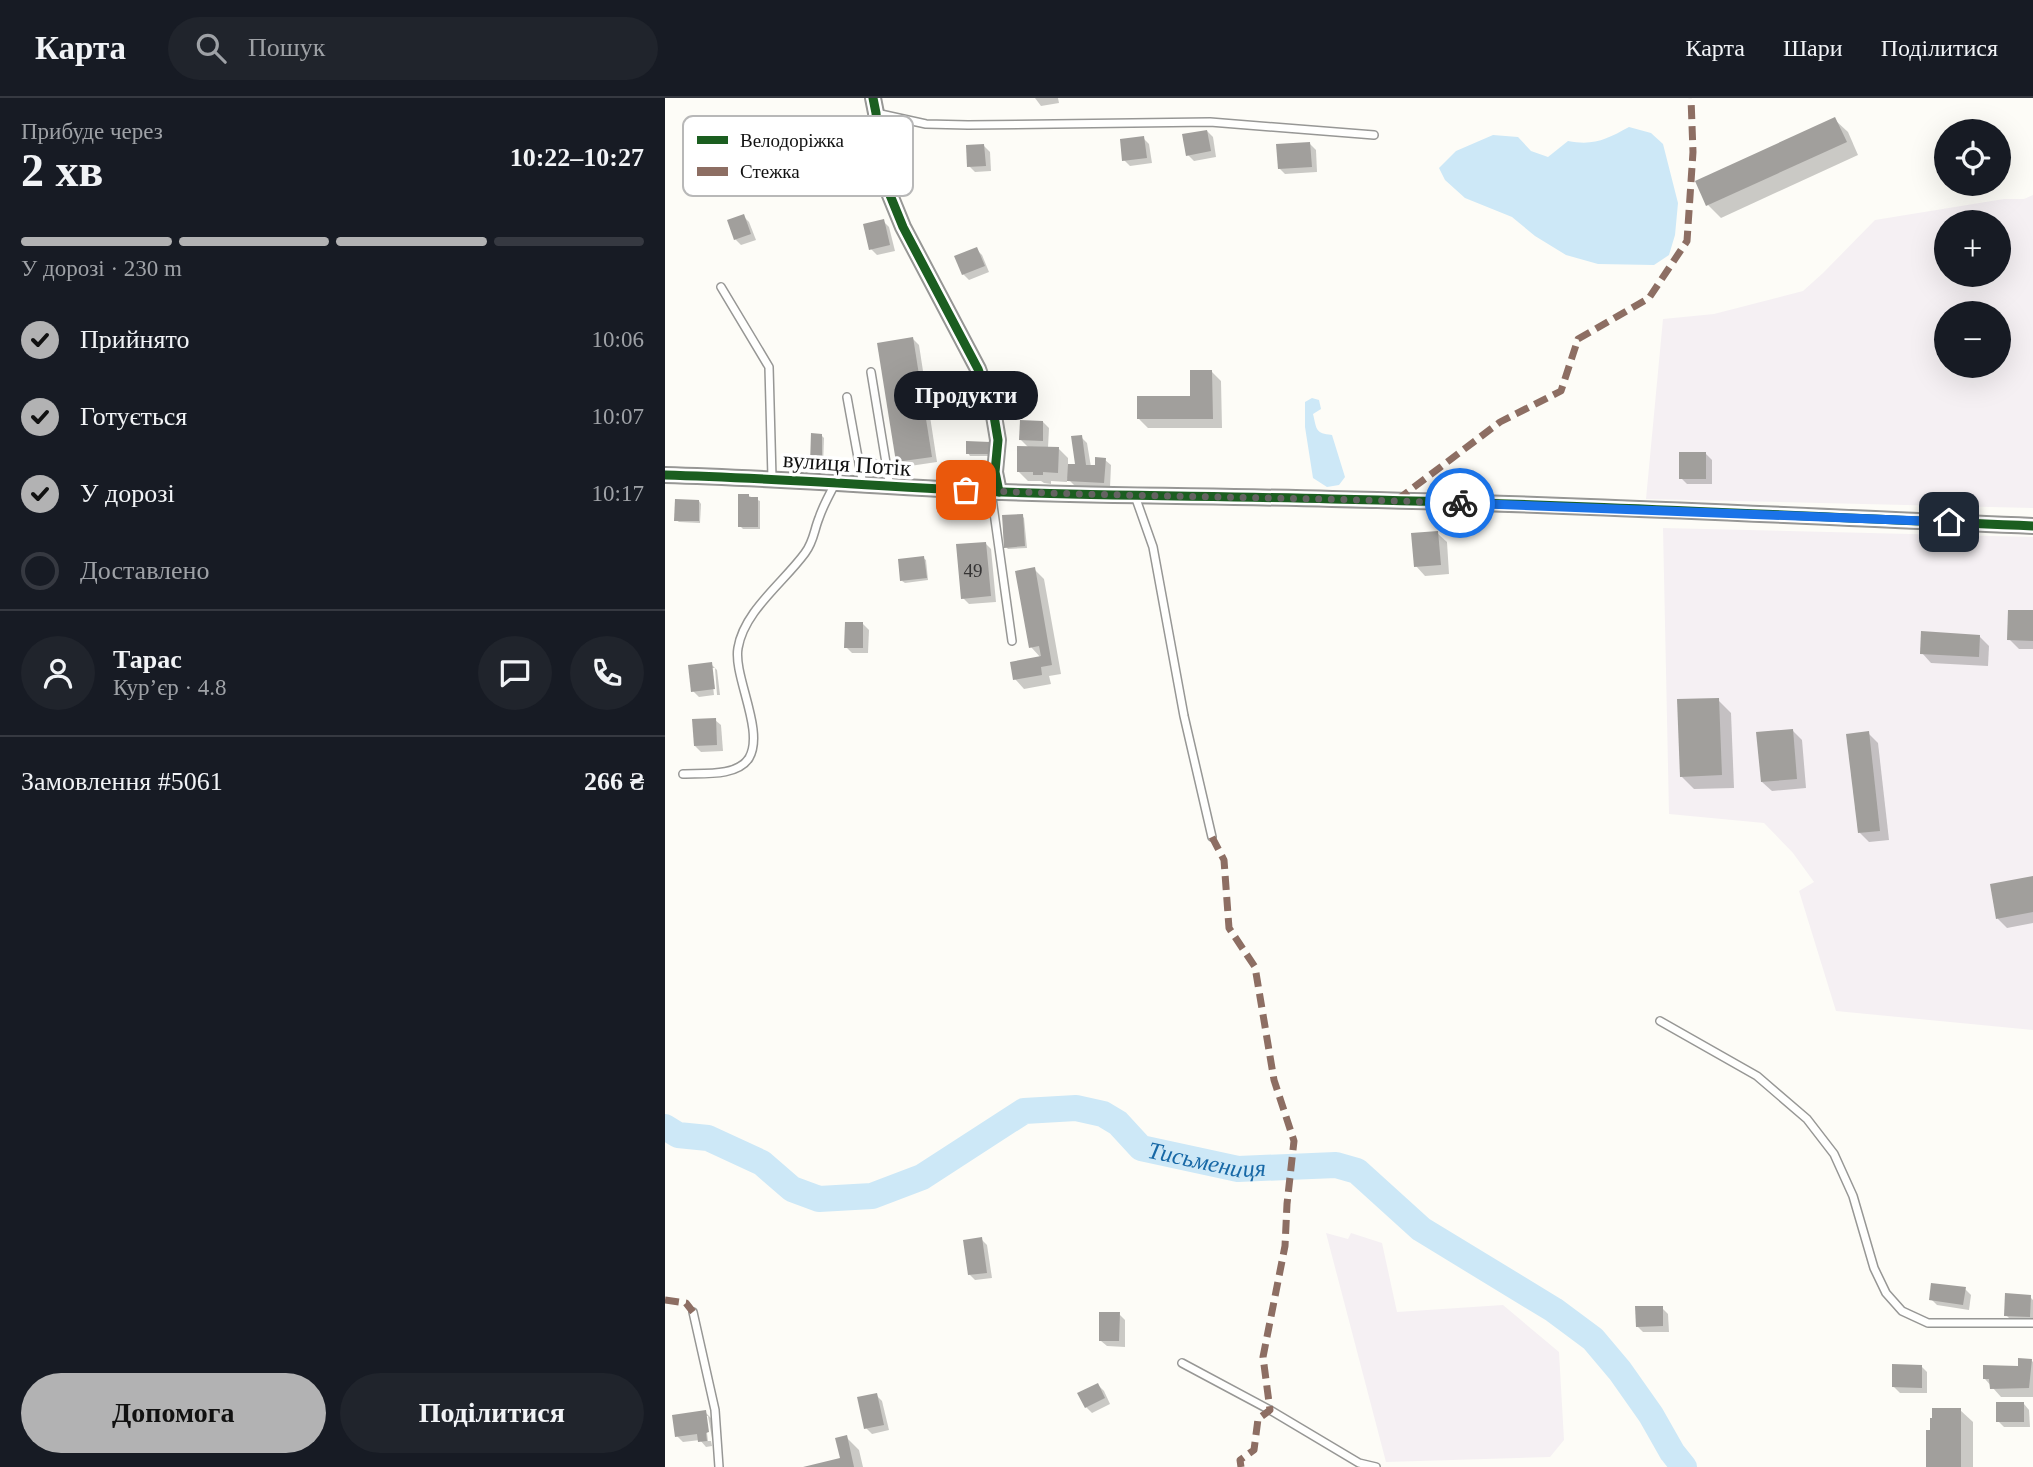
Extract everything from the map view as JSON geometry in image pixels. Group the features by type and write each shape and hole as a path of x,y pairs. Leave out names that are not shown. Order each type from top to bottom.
{"street":[{"path":"873,98 876,116"},
{"path":"890,196 903,227 978,369 993,410 998,440 995,491"},
{"name":"вулиця Потік","path":"665,475 772,478 835,484 995,491 1332,499 2033,526"}],"lane":[{"path":"876,113 890,116"},
{"path":"913,121 968,125 1210,122 1374,135"},
{"path":"721,287 769,368 772,478"},
{"path":"871,372 890,486"},
{"path":"847,397 863,485"},
{"path":"944,401 993,410"},
{"path":"859,464 873,463 888,471"},
{"path":"683,774 725,772 740,767 749,758 753,743 750,709 737,658 738,646 745,624 807,551 815,536 818,519 835,484"},
{"path":"995,491 1011,641"},
{"path":"1135,496 1153,547 1184,716 1212,837"},
{"path":"1660,1021 1757,1076 1807,1119 1834,1154 1853,1196 1874,1268 1886,1293 1902,1311 1928,1323 2033,1323"},
{"path":"693,1312 715,1410 719,1467"},
{"path":"1182,1363 1270,1410 1359,1463 1376,1467"}],"shaded area":[{"path":"2033,195 2033,508 1646,499 1663,319 1714,314 1803,291 1875,220 1934,210 1934,287 2011,287 2011,210 1936,210 2004,199 2024,199"},
{"path":"1663,528 2033,537 2033,1030 1836,1011 1799,891 1814,882 1793,853 1764,823 1669,814"},
{"path":"1326,1233 1348,1239 1351,1233 1382,1243 1397,1312 1503,1305 1559,1352 1564,1440 1550,1457 1386,1462"}],"water":[{"path":"1629,127 1651,133 1663,144 1678,203 1675,235 1669,255 1654,265 1598,264 1566,255 1535,236 1512,217 1465,198 1445,180 1439,168 1456,151 1493,135 1518,137 1531,151 1548,157 1568,141 1585,143 1600,140"},
{"path":"1312,398 1319,400 1321,409 1313,414 1318,430 1332,435 1345,477 1339,485 1327,487 1313,478 1305,427 1305,402"}],"building":[{"path":"1835,117 1847,142 1706,206 1695,181"},
{"path":"1207,130 1211,151 1186,156 1182,134"},
{"path":"1144,136 1147,158 1122,161 1120,139"},
{"path":"1310,142 1312,167 1278,169 1276,144"},
{"path":"984,144 986,166 967,167 966,145"},
{"path":"744,214 751,234 734,240 727,220"},
{"path":"884,219 890,245 869,250 863,224"},
{"path":"977,247 985,266 962,275 954,256"},
{"path":"913,337 932,457 896,462 877,343"},
{"path":"1190,370 1212,370 1213,419 1137,419 1137,396 1190,396"},
{"path":"972,381 978,396 969,400 963,385"},
{"path":"1020,420 1043,421 1043,441 1019,440"},
{"path":"811,433 822,434 822,464 810,464"},
{"path":"1082,435 1086,465 1095,465 1095,457 1106,458 1104,483 1067,481 1068,464 1075,464 1071,436"},
{"path":"966,441 990,442 990,454 966,454"},
{"path":"1017,446 1059,447 1058,473 1043,472 1043,475 1033,475 1033,472 1017,472"},
{"path":"1679,452 1706,452 1706,479 1679,479"},
{"path":"949,466 962,467 962,477 949,476"},
{"path":"738,494 758,497 758,527 738,527"},
{"path":"675,499 699,500 699,521 674,521"},
{"path":"1023,514 1025,546 1004,548 1002,515"},
{"path":"1438,531 1441,565 1414,567 1411,533"},
{"path":"986,542 991,596 961,599 956,544"},
{"path":"924,556 927,578 900,581 898,559"},
{"path":"1035,567 1052,665 1041,667 1042,675 1013,680 1010,662 1041,656 1039,646 1029,648 1015,571"},
{"path":"2008,610 2033,610 2033,641 2007,640"},
{"path":"845,622 863,622 863,648 844,648"},
{"path":"1921,631 1980,635 1979,657 1920,654"},
{"path":"712,662 715,689 691,692 688,665"},
{"path":"1719,698 1722,775 1680,777 1677,699"},
{"path":"716,718 717,745 694,746 692,719"},
{"path":"1793,729 1797,779 1761,782 1756,732"},
{"path":"1869,731 1880,831 1858,833 1846,734"},
{"path":"2033,876 2033,912 1996,919 1990,884"},
{"path":"982,1237 987,1273 968,1275 963,1240"},
{"path":"1931,1283 1966,1287 1963,1305 1929,1300"},
{"path":"2005,1293 2031,1295 2030,1317 2004,1316"},
{"path":"1635,1306 1663,1306 1663,1326 1636,1327"},
{"path":"1099,1312 1120,1312 1119,1341 1099,1341"},
{"path":"2018,1358 2032,1359 2029,1388 1990,1389 1989,1379 1983,1379 1983,1365 2018,1366"},
{"path":"1892,1364 1922,1365 1922,1388 1892,1387"},
{"path":"1098,1383 1105,1398 1085,1408 1077,1393"},
{"path":"877,1393 884,1425 864,1429 857,1397"},
{"path":"1996,1402 2024,1402 2024,1422 1996,1422"},
{"path":"1932,1408 1961,1408 1961,1467 1926,1467 1926,1430 1930,1430"},
{"path":"706,1410 709,1432 706,1433 707,1441 698,1442 697,1434 675,1437 672,1415"},
{"path":"847,1435 854,1467 803,1467 840,1458 835,1438"}],"waterway":[{"name":"Тисьмениця","path":"665,1127 678,1135 708,1138 762,1163 792,1189 819,1199 872,1196 922,1177 1024,1111 1076,1108 1103,1114 1118,1123 1141,1148 1238,1169 1336,1165 1357,1171 1421,1229 1554,1310 1593,1339 1620,1371 1684,1467"}],"marked path":[{"path":"1397,500 1500,422 1561,391 1578,339 1649,298 1687,241 1693,152 1691,98"},
{"path":"1212,837 1224,860 1229,928 1255,967 1274,1080 1294,1141 1285,1246 1263,1357 1270,1410 1258,1419 1254,1450 1240,1460 1241,1467"},
{"path":"665,1300 686,1303 693,1312"}],"cycle path":[{"path":"873,98 876,116"},
{"path":"890,196 903,227 978,369 993,410 998,440 995,472 999,492"},
{"path":"665,475 1002,492 1507,504 2033,526"}],"way so far":[{"path":"966,490 1460,503"}],"place":[{"name":"Продукти","path":"966,490"}],"route":[{"path":"1460,503 1949,522"}]}
